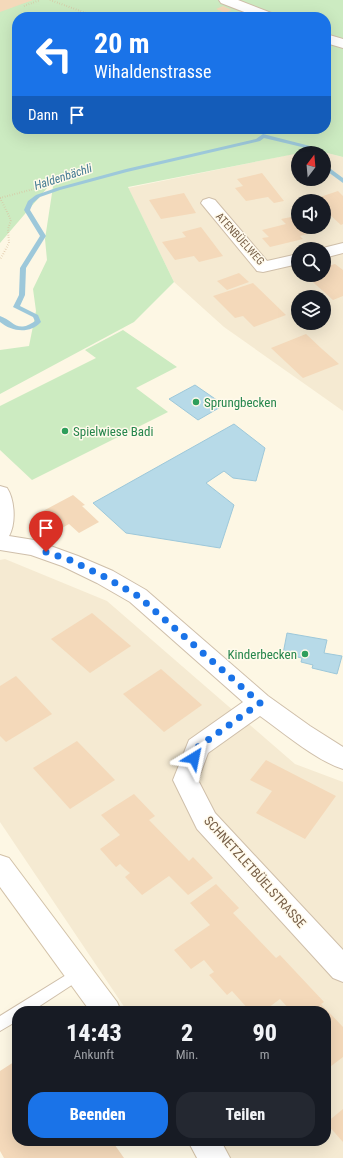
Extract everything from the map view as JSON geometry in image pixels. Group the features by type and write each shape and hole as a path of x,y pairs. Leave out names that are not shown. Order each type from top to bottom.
{"street":[{"path":"226,0 256,12"},
{"path":"331,40 343,44"},
{"name":"ATENBÜELWEG","path":"209,203 263,268 291,261"},
{"path":"331,251 343,248"},
{"path":"0,493 3,518 0,534"},
{"path":"0,542 34,548 70,560 105,577 138,596 260,703 301,733 343,758"},
{"name":"SCHNETZLETBÜELSTRASSE","path":"260,703 198,747 185,780 206,821 343,969"},
{"path":"0,866 103,1006"},
{"path":"207,1146 215,1158"}],"lane":[{"path":"28,1006 79,973"},
{"path":"0,1024 12,1016"}],"path":[{"path":"24,6 40,0"},
{"path":"50,0 83,12"},
{"path":"0,260 9,244 8,229 11,220 0,198 56,183"}],"shaded area":[{"path":"291,154 291,186 331,186 331,154 343,157 343,411 224,327 174,282 128,188"},
{"path":"5,559 107,601 295,764 343,782 343,1158 227,1158 219,1146 331,1146 331,1006 124,1006 0,822 0,560"}],"green space":[{"path":"0,0 343,0 343,157 331,154 331,146 291,146 291,155 128,187 174,282 134,322 0,394 0,350 29,346 36,311 33,289 47,260 45,239 54,180 0,243"},
{"name":"Spielwiese Badi","path":"123,330 177,367 136,388 168,412 32,480 0,450 0,406 96,358 85,350"}],"water":[{"name":"Sprungbecken","path":"195,385 224,405 198,420 169,399"},
{"path":"234,424 265,448 256,481 233,478 224,471 206,483 234,505 220,548 126,533 93,503"},
{"name":"Kinderbecken","path":"287,633 327,640 324,653 342,656 337,674 312,668 313,665 301,662 302,658 283,654"}],"building":[{"path":"0,0 33,0 0,12"},
{"path":"223,6 232,10 223,12 216,9"},
{"path":"262,173 284,201 274,203 268,197 246,201 235,188 243,186 237,179"},
{"path":"338,191 343,196 343,224 341,225 331,216 331,194 329,194"},
{"path":"184,193 196,213 161,219 149,200"},
{"path":"291,217 291,234 307,234 300,236 303,239 270,247 262,238 269,237 262,230 286,224 281,219"},
{"path":"201,227 223,256 199,262 194,256 175,260 162,242 186,237 182,232"},
{"path":"335,264 343,270 343,296 333,300 331,298 331,290 322,290 313,282 331,282 331,265"},
{"path":"239,273 249,282 227,290 217,281"},
{"path":"253,283 286,315 254,327 243,316 235,318 213,296"},
{"path":"306,334 339,364 303,378 271,348"},
{"path":"73,495 85,505 82,506 99,522 79,533 69,524 62,528 43,511"},
{"path":"92,613 131,646 90,673 51,639"},
{"path":"161,669 202,705 164,732 123,694"},
{"path":"16,676 52,714 6,742 0,736 0,686"},
{"path":"77,741 115,780 70,809 33,768"},
{"path":"266,760 336,796 305,839 256,813 272,791 250,780"},
{"path":"134,794 155,816 149,820 189,861 193,857 213,878 188,895 169,876 142,895 125,877 130,873 120,864 116,867 100,849 120,835 101,815"},
{"path":"216,884 239,908 233,913 276,958 280,955 324,1002 321,1004 323,1006 286,1006 280,999 271,1006 246,1006 232,991 227,995 209,975 214,972 204,960 191,969 174,950 210,925 190,903"},
{"path":"331,1014 343,1027 343,1057 331,1066"},
{"path":"12,1063 12,1146 116,1146 124,1158 4,1158 0,1151 0,1071"},
{"path":"343,1109 343,1142 331,1129 331,1119"}],"waterway":[{"name":"Haldenbächli","path":"0,318 9,325 19,329 29,328 38,322 36,316 16,307 22,295 23,268 43,236 27,210 30,202 38,196 58,189 126,171 258,140 263,136 304,146"},
{"path":"331,172 343,181"}],"place":[{"name":"Sprungbecken","path":"196,402"},
{"name":"Spielwiese Badi","path":"65,431"},
{"name":"Kinderbecken","path":"305,654"}],"route":[{"path":"46,552 70,560 105,577 138,596 260,703 198,747 194,758"}]}
